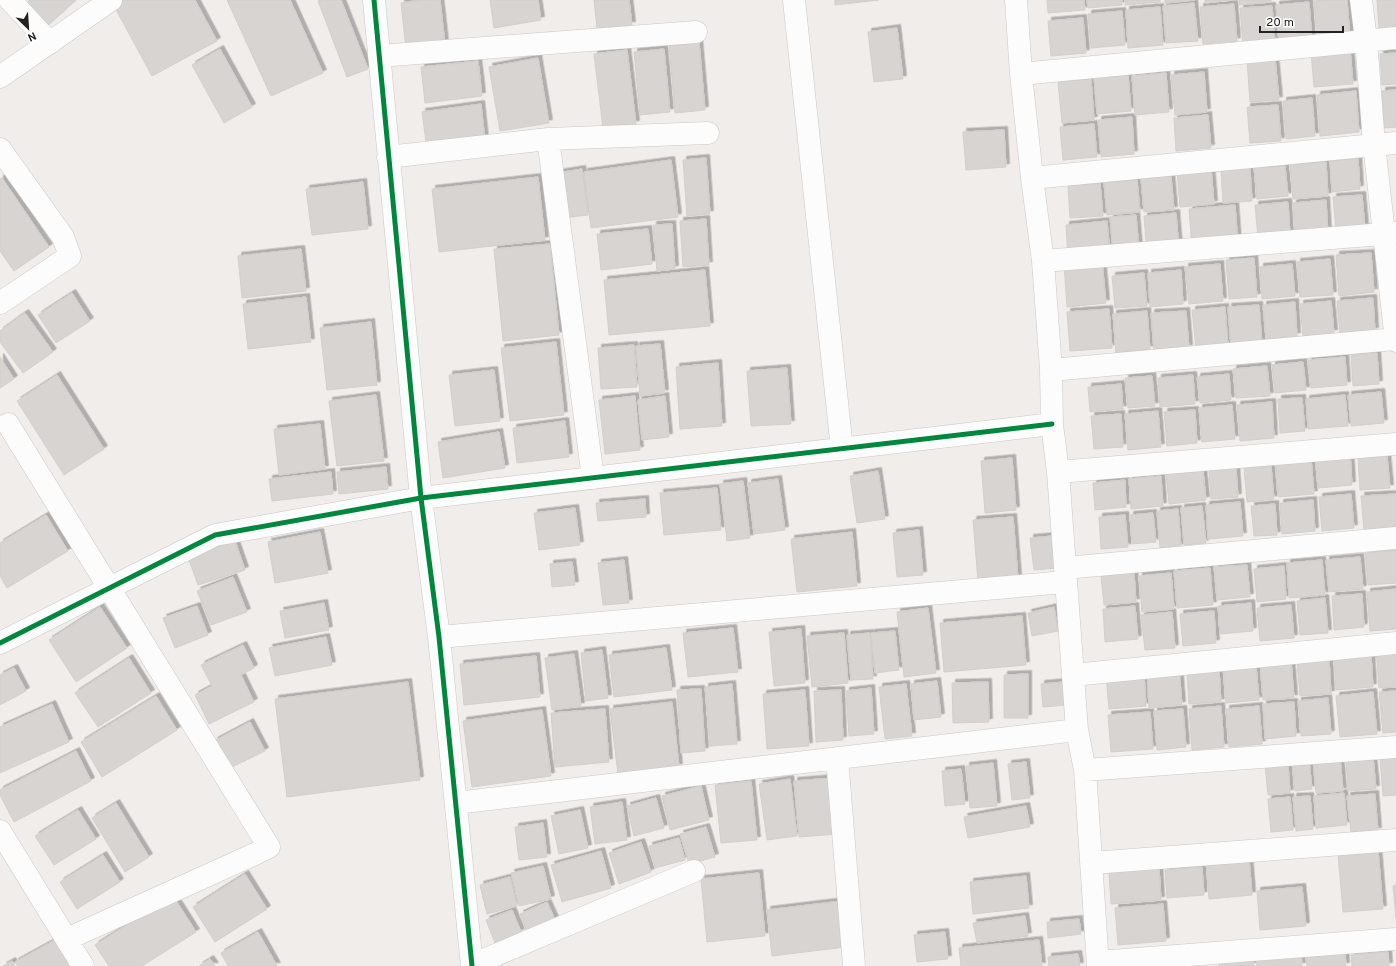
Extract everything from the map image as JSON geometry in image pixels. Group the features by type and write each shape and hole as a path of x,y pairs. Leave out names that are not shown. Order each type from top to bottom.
{"street":[{"path":"10,0 50,42"},
{"path":"0,77 112,0"},
{"path":"374,0 421,498 439,637 472,965 694,871"},
{"path":"794,0 842,449"},
{"path":"1016,0 1021,74 1032,178 1043,261 1051,370 1052,424 1058,472 1077,730 1085,770 1098,964 1396,939"},
{"path":"1051,370 1396,340 1390,233 1374,144 1366,40 1361,0"},
{"path":"379,56 696,32"},
{"path":"1021,74 1396,38"},
{"path":"388,157 548,139 708,133"},
{"path":"548,139 593,478"},
{"path":"1032,178 1396,143"},
{"path":"0,149 63,237 70,256 0,303"},
{"path":"1043,261 1390,233"},
{"path":"8,424 269,847 258,854 66,939"},
{"path":"0,643 215,535 421,498 1052,424"},
{"path":"1058,472 1396,444"},
{"path":"439,637 1065,575 1396,538"},
{"path":"1073,675 1396,643"},
{"path":"456,803 1077,730"},
{"path":"1085,770 1396,747"},
{"path":"837,758 854,966"},
{"path":"0,831 83,966"},
{"path":"1092,863 1396,840"}],"building":[{"path":"30,0 76,0 45,28 25,5"},
{"path":"121,0 195,0 217,41 152,76 113,4"},
{"path":"227,0 290,0 323,73 271,96"},
{"path":"341,0 368,69 347,77 318,1"},
{"path":"421,0 440,0 445,44 406,49 401,3"},
{"path":"490,0 538,0 541,20 494,28"},
{"path":"594,0 629,0 632,25 597,29"},
{"path":"835,0 879,0 835,5"},
{"path":"1047,0 1084,0 1085,10 1048,13"},
{"path":"1087,0 1122,0 1122,5 1088,8"},
{"path":"1125,0 1160,0 1160,2 1125,5"},
{"path":"1165,0 1195,0 1165,3"},
{"path":"1205,0 1233,0 1205,3"},
{"path":"1239,0 1271,0 1271,2 1239,5"},
{"path":"1347,0 1350,37 1317,40 1314,1"},
{"path":"1377,0 1396,0 1396,28 1379,29"},
{"path":"1309,2 1312,40 1279,43 1276,5"},
{"path":"1194,3 1198,41 1166,43 1163,6"},
{"path":"1234,4 1237,41 1203,44 1200,7"},
{"path":"1272,6 1275,42 1243,45 1240,8"},
{"path":"1160,7 1163,45 1128,48 1126,10"},
{"path":"1122,11 1125,45 1091,48 1088,14"},
{"path":"1083,18 1086,53 1051,56 1048,21"},
{"path":"897,28 903,79 874,82 868,32"},
{"path":"699,42 705,110 675,113 669,44"},
{"path":"220,49 252,107 224,123 192,65"},
{"path":"664,49 670,112 640,115 634,52"},
{"path":"1350,49 1353,84 1314,87 1311,52"},
{"path":"627,50 636,124 603,128 594,54"},
{"path":"1396,53 1396,84 1382,85 1380,54"},
{"path":"538,58 549,123 500,131 489,67"},
{"path":"1275,58 1279,100 1250,102 1247,61"},
{"path":"478,61 482,96 425,103 421,67"},
{"path":"1204,72 1207,112 1175,115 1171,75"},
{"path":"1166,73 1169,112 1135,115 1132,76"},
{"path":"1128,74 1131,111 1097,114 1094,77"},
{"path":"1091,79 1094,120 1062,123 1058,82"},
{"path":"1396,90 1396,127 1384,128 1382,91"},
{"path":"1356,91 1359,132 1320,136 1317,95"},
{"path":"1312,98 1315,136 1286,139 1283,101"},
{"path":"481,104 485,141 427,149 422,112"},
{"path":"1278,105 1281,141 1250,143 1247,107"},
{"path":"1208,115 1211,148 1176,151 1174,118"},
{"path":"1132,117 1134,154 1101,157 1098,120"},
{"path":"1094,124 1097,157 1063,160 1060,127"},
{"path":"1004,130 1006,167 966,170 963,132"},
{"path":"706,158 710,214 687,216 683,160"},
{"path":"1358,158 1360,189 1332,192 1330,161"},
{"path":"671,160 678,217 591,228 584,172"},
{"path":"1326,162 1328,196 1293,199 1290,165"},
{"path":"1285,166 1288,196 1257,199 1254,168"},
{"path":"1211,168 1214,204 1180,207 1177,171"},
{"path":"1250,168 1252,201 1223,203 1221,171"},
{"path":"582,169 588,215 563,218 557,173"},
{"path":"1171,176 1174,210 1144,212 1141,178"},
{"path":"538,177 545,240 439,252 432,189"},
{"path":"2,178 49,247 14,271 0,251 0,179"},
{"path":"1137,180 1140,212 1107,215 1104,183"},
{"path":"363,182 368,229 312,235 306,189"},
{"path":"1100,183 1103,216 1070,218 1068,186"},
{"path":"1362,195 1365,228 1336,231 1333,197"},
{"path":"1326,200 1328,233 1295,235 1293,203"},
{"path":"1288,202 1290,234 1258,237 1255,205"},
{"path":"1235,205 1238,245 1192,249 1189,209"},
{"path":"1176,213 1179,250 1147,253 1144,216"},
{"path":"1136,215 1139,250 1113,252 1110,217"},
{"path":"706,219 709,265 683,267 680,221"},
{"path":"1107,221 1110,254 1068,257 1066,225"},
{"path":"672,224 675,269 657,271 653,225"},
{"path":"648,229 652,264 601,270 597,234"},
{"path":"550,244 559,335 503,341 494,249"},
{"path":"301,249 306,291 242,298 238,256"},
{"path":"1371,253 1374,292 1339,296 1336,255"},
{"path":"1254,258 1257,297 1229,299 1226,260"},
{"path":"1330,259 1333,295 1300,297 1297,262"},
{"path":"1102,261 1106,303 1067,307 1064,264"},
{"path":"1220,264 1223,301 1189,304 1185,267"},
{"path":"1292,264 1295,296 1262,299 1260,267"},
{"path":"705,270 710,326 609,335 604,280"},
{"path":"1181,270 1183,304 1150,307 1148,273"},
{"path":"1144,273 1147,306 1115,308 1112,276"},
{"path":"72,293 90,321 56,343 38,315"},
{"path":"306,297 311,342 248,349 243,304"},
{"path":"1373,298 1375,331 1340,334 1337,301"},
{"path":"1331,301 1334,333 1303,336 1300,304"},
{"path":"1295,302 1297,336 1266,339 1263,305"},
{"path":"1259,305 1262,344 1231,347 1228,307"},
{"path":"1225,307 1228,346 1196,348 1192,310"},
{"path":"1109,309 1112,348 1070,351 1067,312"},
{"path":"1147,311 1150,349 1116,353 1113,314"},
{"path":"1186,311 1189,348 1154,351 1151,313"},
{"path":"25,313 53,352 23,373 0,342 0,331"},
{"path":"371,322 377,385 327,390 320,328"},
{"path":"556,342 564,415 510,421 501,348"},
{"path":"660,344 665,393 640,396 636,346"},
{"path":"634,345 637,387 601,389 598,348"},
{"path":"1377,353 1379,384 1353,386 1351,355"},
{"path":"0,357 14,379 0,388"},
{"path":"1345,357 1347,385 1311,388 1308,360"},
{"path":"1303,362 1306,390 1275,393 1272,365"},
{"path":"718,363 722,426 680,429 676,367"},
{"path":"1267,366 1270,396 1236,398 1233,369"},
{"path":"787,368 791,424 751,426 747,371"},
{"path":"494,370 500,421 455,426 449,375"},
{"path":"1229,374 1231,400 1200,403 1197,377"},
{"path":"57,375 104,449 64,475 17,401"},
{"path":"1193,375 1195,404 1160,407 1158,378"},
{"path":"1152,376 1155,406 1128,408 1125,378"},
{"path":"1121,384 1123,409 1090,412 1088,387"},
{"path":"1381,392 1384,423 1351,426 1348,395"},
{"path":"376,395 384,461 337,466 329,401"},
{"path":"1345,395 1348,426 1308,429 1306,399"},
{"path":"635,396 640,450 605,454 599,400"},
{"path":"665,396 669,437 642,440 638,400"},
{"path":"1302,398 1305,431 1280,433 1278,399"},
{"path":"1272,402 1274,438 1240,441 1237,405"},
{"path":"1232,405 1235,439 1202,442 1199,408"},
{"path":"1195,410 1197,443 1167,446 1164,412"},
{"path":"1158,411 1161,447 1128,450 1125,414"},
{"path":"1121,414 1123,447 1094,449 1091,416"},
{"path":"565,421 569,457 517,463 513,428"},
{"path":"320,424 325,469 279,475 274,429"},
{"path":"499,432 505,468 443,478 438,442"},
{"path":"1350,452 1352,485 1318,488 1315,455"},
{"path":"1387,456 1390,488 1360,490 1358,458"},
{"path":"1012,458 1016,510 985,513 981,461"},
{"path":"1311,458 1314,494 1278,497 1275,461"},
{"path":"1271,466 1274,499 1247,502 1244,468"},
{"path":"386,467 388,489 339,494 337,472"},
{"path":"1236,468 1238,497 1211,499 1209,471"},
{"path":"878,471 885,519 857,523 850,476"},
{"path":"1203,471 1206,500 1169,504 1166,474"},
{"path":"331,472 333,494 272,501 269,479"},
{"path":"1161,476 1163,506 1131,509 1129,479"},
{"path":"778,479 785,530 754,534 748,483"},
{"path":"1125,480 1126,507 1095,510 1093,483"},
{"path":"743,481 750,538 727,541 720,484"},
{"path":"717,488 721,530 664,535 660,493"},
{"path":"1351,494 1354,528 1322,531 1319,497"},
{"path":"1396,494 1396,528 1364,530 1361,496"},
{"path":"645,499 646,517 598,521 596,503"},
{"path":"1313,500 1315,531 1282,534 1280,503"},
{"path":"1240,502 1243,536 1208,539 1206,505"},
{"path":"1275,504 1277,535 1254,536 1251,506"},
{"path":"1202,506 1206,543 1184,545 1181,508"},
{"path":"575,508 580,545 539,550 534,513"},
{"path":"1178,509 1181,547 1160,549 1157,511"},
{"path":"1153,513 1156,542 1132,544 1130,515"},
{"path":"46,515 68,551 7,588 0,576 0,543"},
{"path":"1125,515 1128,547 1101,549 1099,517"},
{"path":"1013,517 1018,578 978,581 973,520"},
{"path":"919,530 923,575 897,577 893,533"},
{"path":"320,532 328,573 275,583 268,542"},
{"path":"852,532 857,586 797,592 791,539"},
{"path":"1053,536 1057,568 1034,570 1030,538"},
{"path":"235,541 245,570 198,585 188,557"},
{"path":"1396,550 1396,583 1368,585 1365,553"},
{"path":"1360,557 1363,589 1329,592 1326,560"},
{"path":"624,560 629,603 603,605 598,563"},
{"path":"1322,560 1325,595 1289,598 1287,563"},
{"path":"572,562 575,585 552,587 550,564"},
{"path":"1247,565 1250,597 1217,600 1214,567"},
{"path":"1284,566 1286,599 1257,602 1254,569"},
{"path":"1210,568 1213,605 1177,608 1174,571"},
{"path":"1134,573 1136,602 1104,605 1101,576"},
{"path":"1171,573 1174,609 1142,612 1139,576"},
{"path":"233,577 247,612 211,625 197,591"},
{"path":"1396,589 1396,629 1370,631 1367,592"},
{"path":"1362,594 1364,627 1334,630 1332,596"},
{"path":"1325,598 1328,633 1300,635 1297,601"},
{"path":"324,603 329,630 285,638 280,611"},
{"path":"1251,603 1253,631 1220,634 1218,606"},
{"path":"1291,605 1294,638 1260,641 1257,608"},
{"path":"197,606 208,635 175,648 163,618"},
{"path":"1135,606 1138,639 1105,642 1103,609"},
{"path":"100,607 127,648 76,682 49,640"},
{"path":"1054,607 1058,631 1032,636 1028,613"},
{"path":"928,608 936,673 904,677 897,612"},
{"path":"1214,611 1216,643 1183,646 1180,614"},
{"path":"1172,612 1175,648 1145,650 1141,615"},
{"path":"1022,616 1026,665 944,672 940,623"},
{"path":"733,628 738,672 688,677 683,633"},
{"path":"801,629 805,683 774,686 769,632"},
{"path":"895,631 899,670 875,673 871,633"},
{"path":"844,633 848,683 812,687 807,636"},
{"path":"870,633 873,679 851,680 847,635"},
{"path":"326,637 332,665 275,676 269,648"},
{"path":"243,645 254,668 241,675 254,702 209,724 195,695 212,686 201,665"},
{"path":"1396,647 1396,687 1379,688 1376,649"},
{"path":"666,648 672,690 614,697 609,655"},
{"path":"602,650 608,698 586,701 581,653"},
{"path":"574,654 581,706 552,710 545,658"},
{"path":"1371,654 1373,687 1336,690 1334,658"},
{"path":"536,656 540,697 464,705 460,664"},
{"path":"129,658 151,693 98,727 75,693"},
{"path":"1329,658 1331,694 1300,696 1297,661"},
{"path":"1291,660 1294,698 1263,700 1260,662"},
{"path":"1256,665 1259,700 1226,703 1223,668"},
{"path":"14,668 26,691 0,705 0,675"},
{"path":"1179,668 1182,705 1149,708 1147,671"},
{"path":"1219,669 1221,702 1189,704 1187,672"},
{"path":"1144,673 1146,706 1109,709 1106,676"},
{"path":"1028,674 1028,718 1004,718 1004,675"},
{"path":"937,681 941,717 914,720 911,684"},
{"path":"408,682 420,780 287,797 275,699"},
{"path":"988,682 989,722 953,723 952,683"},
{"path":"1064,682 1067,705 1043,707 1041,684"},
{"path":"732,684 737,744 710,746 705,687"},
{"path":"906,684 912,736 885,739 879,687"},
{"path":"871,688 874,734 849,736 846,691"},
{"path":"701,689 705,751 681,753 677,690"},
{"path":"805,690 809,746 767,749 763,694"},
{"path":"841,690 843,740 816,742 814,691"},
{"path":"1396,691 1396,732 1383,733 1379,692"},
{"path":"1373,692 1377,734 1340,737 1336,696"},
{"path":"156,696 177,730 102,777 81,742"},
{"path":"1328,698 1331,734 1301,736 1298,701"},
{"path":"672,702 679,767 618,774 610,709"},
{"path":"1294,702 1296,736 1265,739 1263,704"},
{"path":"52,704 69,742 0,773 0,727"},
{"path":"1221,706 1224,747 1192,750 1189,709"},
{"path":"1259,706 1262,744 1229,747 1226,709"},
{"path":"605,709 609,762 555,767 551,713"},
{"path":"1183,709 1186,747 1157,750 1154,711"},
{"path":"542,710 551,776 472,787 463,721"},
{"path":"1150,712 1153,749 1111,752 1108,715"},
{"path":"250,722 265,751 228,769 214,741"},
{"path":"76,751 91,781 14,822 0,795 0,790"},
{"path":"1340,757 1343,791 1316,793 1313,760"},
{"path":"1373,757 1376,789 1348,791 1346,759"},
{"path":"1396,757 1396,795 1383,796 1380,758"},
{"path":"1309,760 1312,789 1295,791 1292,762"},
{"path":"1026,762 1030,798 1012,800 1008,764"},
{"path":"993,763 997,806 970,808 966,766"},
{"path":"1288,763 1290,793 1268,795 1265,765"},
{"path":"961,769 965,804 945,806 942,771"},
{"path":"832,778 837,834 799,837 794,781"},
{"path":"790,779 797,836 767,840 759,784"},
{"path":"751,781 757,840 721,843 715,785"},
{"path":"701,786 709,820 670,830 662,796"},
{"path":"1344,793 1347,825 1316,828 1314,796"},
{"path":"1375,794 1378,831 1351,833 1347,796"},
{"path":"1310,796 1313,829 1296,831 1293,797"},
{"path":"1290,797 1293,830 1271,832 1268,799"},
{"path":"656,798 664,828 634,836 627,806"},
{"path":"622,802 627,840 595,844 590,807"},
{"path":"116,803 149,857 125,872 92,818"},
{"path":"1026,806 1030,827 968,838 964,817"},
{"path":"78,810 96,839 54,865 35,836"},
{"path":"580,810 588,848 559,854 551,816"},
{"path":"543,823 547,857 519,860 515,827"},
{"path":"706,827 715,857 689,864 680,834"},
{"path":"679,838 685,860 655,868 649,846"},
{"path":"641,842 651,872 619,884 609,853"},
{"path":"1378,850 1383,909 1343,912 1338,854"},
{"path":"601,851 611,888 562,902 551,865"},
{"path":"103,855 120,882 77,909 60,882"},
{"path":"1249,858 1252,895 1209,899 1206,861"},
{"path":"543,866 551,899 519,906 511,873"},
{"path":"1159,867 1161,900 1111,904 1109,871"},
{"path":"1202,867 1204,895 1167,898 1165,870"},
{"path":"759,873 765,936 707,942 701,879"},
{"path":"245,874 267,909 215,942 193,907"},
{"path":"1026,876 1029,908 973,914 970,882"},
{"path":"510,877 517,906 487,914 480,885"},
{"path":"1396,885 1396,918 1393,886"},
{"path":"1302,887 1306,926 1260,930 1257,891"},
{"path":"173,896 196,932 142,966 109,966 95,945"},
{"path":"841,901 846,947 772,956 767,910"},
{"path":"547,902 556,922 528,934 520,914"},
{"path":"1163,904 1166,941 1118,945 1115,908"},
{"path":"512,910 521,932 495,943 486,920"},
{"path":"1025,916 1028,936 977,943 973,923"},
{"path":"1079,919 1081,934 1048,938 1047,922"},
{"path":"258,932 277,966 228,966 221,953"},
{"path":"945,932 948,959 917,962 914,935"},
{"path":"55,940 69,966 18,966 15,962"},
{"path":"1039,940 1042,966 961,966 959,948"},
{"path":"1301,952 1302,966 1257,966 1256,956"},
{"path":"1345,952 1346,966 1307,966 1306,956"},
{"path":"1388,952 1389,966 1352,966 1351,955"},
{"path":"1078,954 1080,966 1049,966 1048,957"},
{"path":"1253,957 1254,966 1219,966 1218,960"},
{"path":"210,959 215,966 199,966"},
{"path":"12,961 15,966 3,966"}],"cycle path":[{"path":"374,0 421,498 439,637 472,966"},
{"path":"0,643 215,535 421,498 1052,424"}]}
